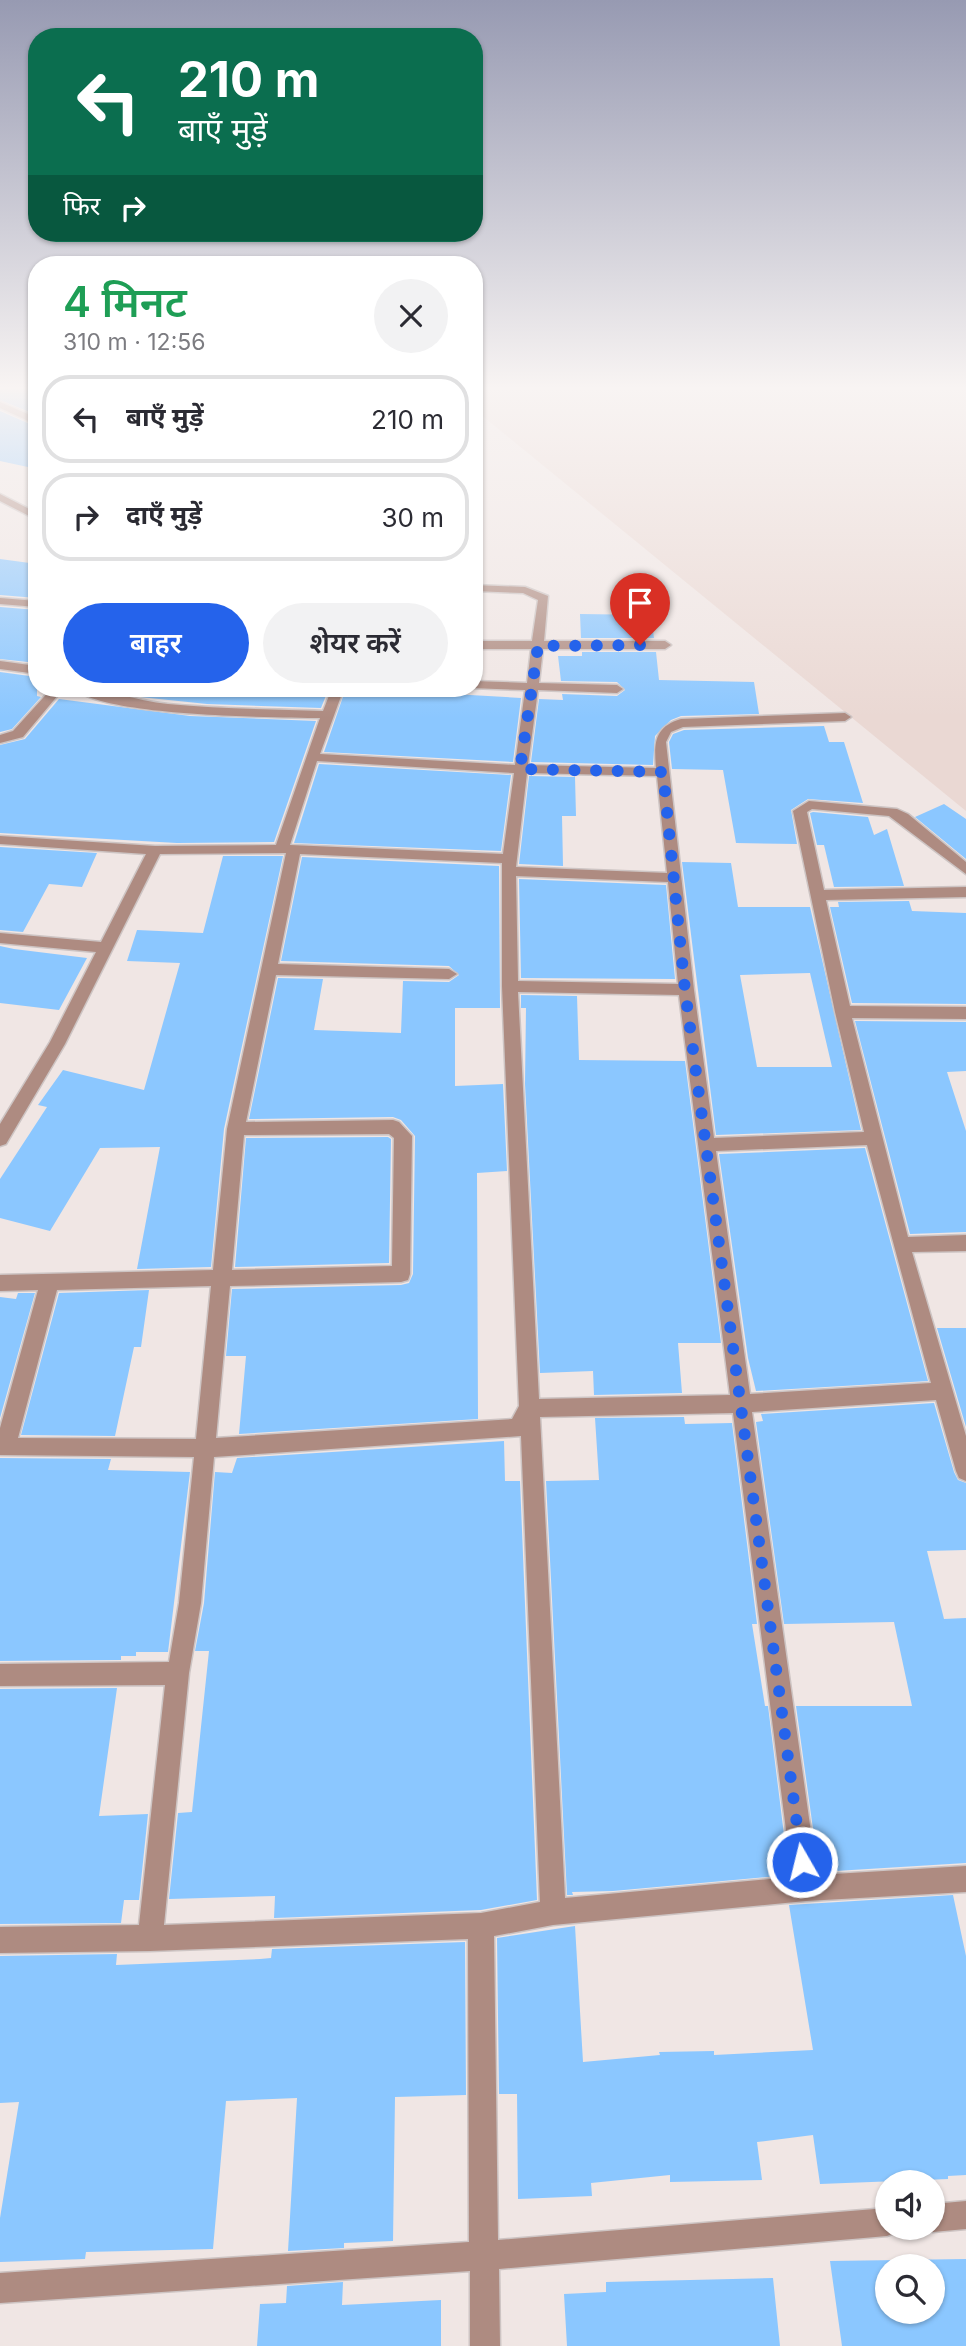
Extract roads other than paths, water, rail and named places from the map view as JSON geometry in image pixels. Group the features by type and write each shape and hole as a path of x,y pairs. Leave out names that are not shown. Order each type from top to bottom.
{"street":[{"path":"2,498 13,509 28,514"},
{"path":"483,588 525,590 544,598 509,865 510,986 553,1912"},
{"path":"0,601 28,603"},
{"path":"483,645 665,645"},
{"path":"0,665 28,669"},
{"path":"483,685 617,689"},
{"path":"0,739 18,734 50,697"},
{"path":"105,697 154,706 327,715"},
{"path":"150,1938 178,1673 190,1603 236,1129 287,849 312,757 334,697"},
{"path":"806,1888 685,990 660,741 666,730 681,723 845,717"},
{"path":"312,757 520,769 663,772"},
{"path":"966,869 892,812 809,805 800,811 843,1012 901,1245 966,1471"},
{"path":"0,840 155,849 287,849 675,878"},
{"path":"0,1139 57,1044 155,849"},
{"path":"819,895 966,892"},
{"path":"0,939 105,948"},
{"path":"267,969 449,974"},
{"path":"510,986 685,990"},
{"path":"843,1012 966,1013"},
{"path":"0,1283 401,1274 403,1149 402,1136 393,1127 236,1129"},
{"path":"708,1145 875,1138"},
{"path":"901,1245 966,1243"},
{"path":"50,1282 5,1447 205,1447 518,1428 529,1408"},
{"path":"529,1408 740,1404 944,1391"},
{"path":"0,1675 178,1673"},
{"path":"0,1940 150,1938 481,1926 553,1912 806,1888 966,1879"},
{"path":"481,1926 485,2346"},
{"path":"945,2217 966,2215"},
{"path":"0,2288 483,2256 875,2223"}]}
